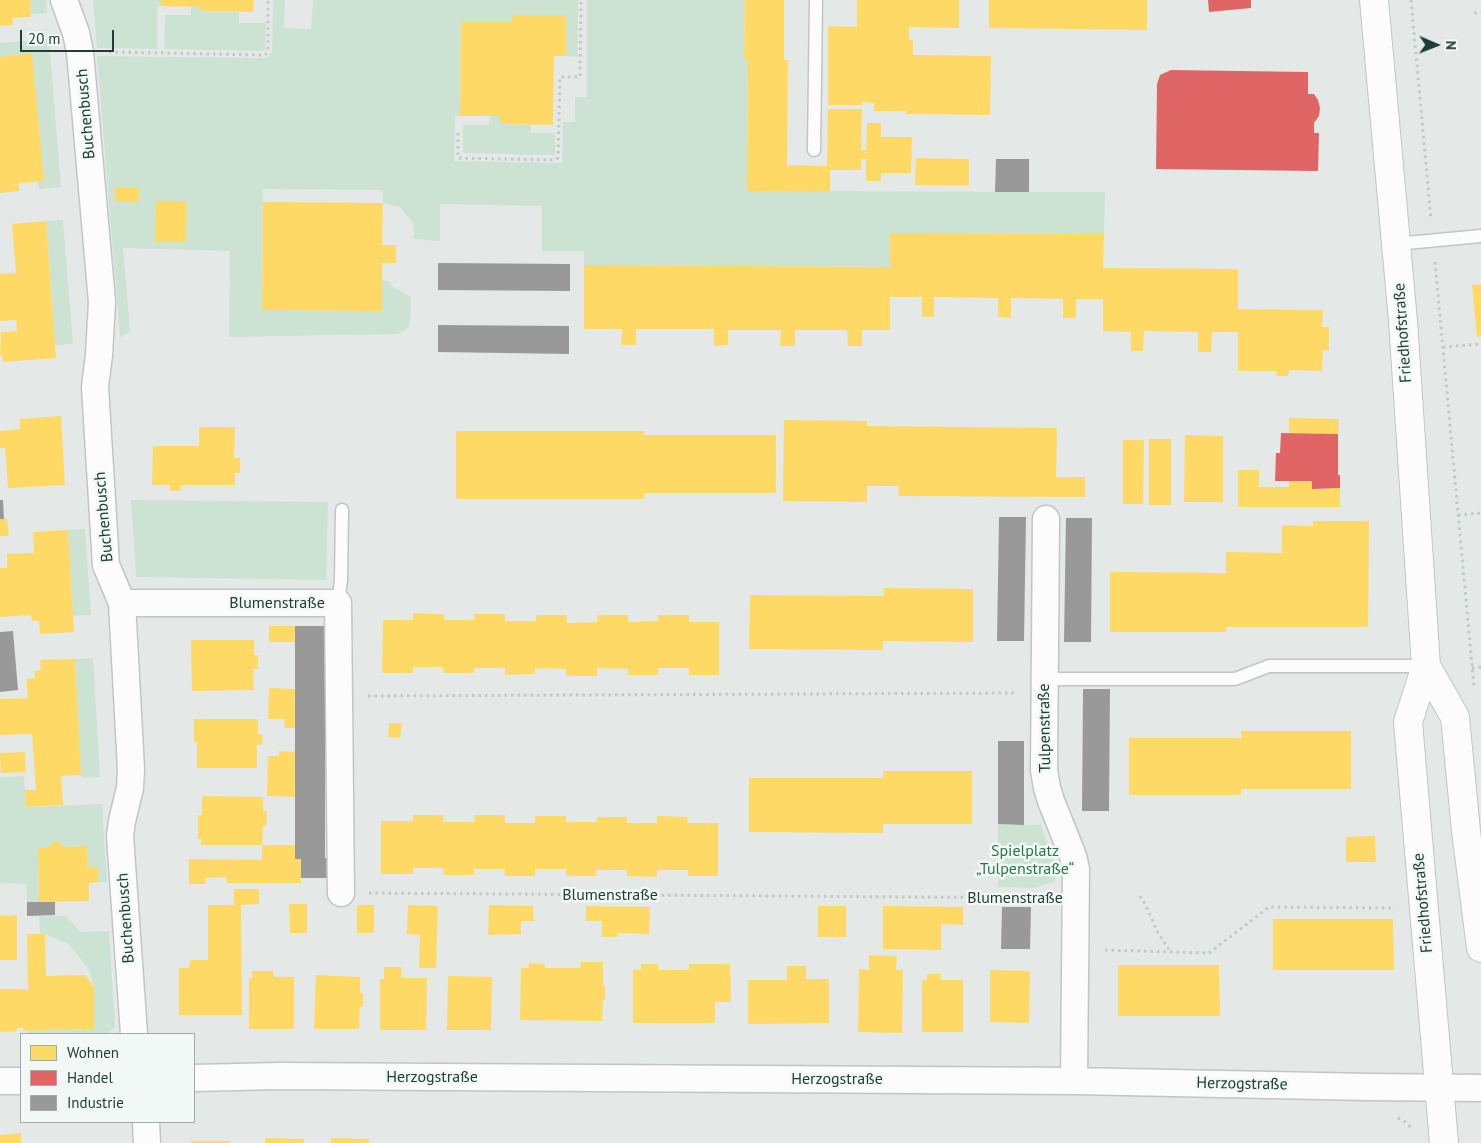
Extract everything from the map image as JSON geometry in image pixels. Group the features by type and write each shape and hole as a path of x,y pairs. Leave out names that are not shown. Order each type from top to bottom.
{"main road":[{"name":"Friedhofstraße","path":"1374,0 1403,321 1426,666 1408,722 1444,1143"},
{"name":"Friedhofstraße","path":"1426,666 1455,717 1466,831 1481,948"}],"street":[{"name":"Buchenbusch","path":"64,0 76,33 80,52 102,302 95,387 106,565 122,603 131,769 130,788 120,836 134,1033"},
{"name":"Tulpenstraße","path":"1046,519 1044,770 1051,801 1073,856 1076,869 1074,1081"},
{"name":"Blumenstraße","path":"122,603 338,603 341,893"},
{"name":"Herzogstraße","path":"195,1078 280,1076 1074,1081 1481,1088"},
{"path":"0,1081 20,1081"},
{"path":"146,1123 147,1143"}],"lane":[{"path":"814,150 816,0"},
{"path":"1396,244 1481,236"},
{"path":"338,603 341,580 342,510"},
{"path":"1044,686 1235,679 1269,666 1426,666"}],"path":[{"path":"80,52 263,55 268,51 268,0"},
{"path":"458,133 458,158 554,160 558,158 560,77 580,77 581,0"},
{"path":"1411,0 1429,206"},
{"path":"1474,13 1481,12"},
{"path":"1436,275 1474,696"},
{"path":"1443,347 1481,344"},
{"path":"1458,515 1481,514"},
{"path":"1472,668 1481,667"},
{"path":"340,696 1044,686"},
{"name":"Blumenstraße","path":"341,893 1076,898"},
{"path":"1140,896 1158,933 1171,952"},
{"path":"1102,950 1209,953 1269,907 1424,908"}],"green space":[{"path":"30,0 46,0 47,13 31,14"},
{"path":"93,0 161,0 161,6 157,7 157,49 97,48"},
{"path":"273,0 285,0 284,28 311,29 313,0 578,0 578,57 566,56 566,15 512,15 512,22 461,22 460,116 455,116 454,161 562,163 563,122 575,122 575,97 587,97 587,0 745,0 744,59 748,60 747,191 1105,192 1104,234 891,233 890,267 584,265 584,251 542,251 542,206 440,204 440,241 414,239 412,222 400,207 383,203 382,190 263,189 262,310 382,311 382,280 389,281 391,286 411,297 409,326 398,334 229,337 230,251 123,248 130,331 120,338 97,56 265,58 272,51"},
{"path":"191,7 201,7 202,11 239,12 239,23 266,23 265,51 164,49 165,15 191,15"},
{"path":"49,39 61,187 39,189 38,181 19,183 19,191 0,193 0,43"},
{"path":"490,116 500,116 501,124 531,125 531,133 555,133 555,155 463,153 463,125 489,125"},
{"path":"63,220 73,344 55,345 46,221"},
{"path":"131,500 328,502 326,580 136,577"},
{"path":"85,529 91,615 73,616 68,530"},
{"path":"93,658 100,777 81,778 75,659"},
{"path":"24,776 26,807 102,804 107,882 98,882 98,867 88,867 87,846 63,847 59,842 52,842 49,847 38,848 39,902 27,902 26,884 0,883 0,777"},
{"name":"Spielplatz „Tulpenstraße“","path":"998,824 1041,825 1054,862 1056,871 1055,881 1035,888 998,887"},
{"path":"39,916 66,916 81,932 109,931 115,1027 108,1033 28,1033 28,1031 94,1029 94,987 89,969 68,944 40,933"}],"building: Wohnen":[{"path":"0,0 30,0 31,17 12,18 13,25 0,26"},
{"path":"161,0 254,0 253,12 201,11 201,7 161,6"},
{"path":"745,0 784,0 784,60 788,60 787,165 827,166 828,109 862,109 861,150 866,150 867,123 881,123 881,137 912,137 911,173 881,173 881,181 866,181 866,159 861,159 861,170 830,170 830,192 747,191 748,60 744,59"},
{"path":"857,0 959,0 959,28 909,27 909,40 913,40 913,55 991,56 990,115 906,114 906,111 874,111 874,103 862,102 862,105 828,105 828,26 857,27"},
{"path":"989,0 1147,0 1147,30 989,28"},
{"path":"512,15 566,15 566,56 554,56 553,125 500,124 500,116 460,116 461,22 512,22"},
{"path":"32,53 44,181 18,183 19,191 0,193 0,57"},
{"path":"916,158 969,159 969,186 915,185"},
{"path":"115,188 139,188 139,202 115,202"},
{"path":"156,201 187,201 186,242 155,242"},
{"path":"263,202 383,203 382,245 396,245 396,263 382,263 382,311 262,310"},
{"path":"46,221 56,358 3,362 2,355 0,356 1,332 17,331 16,320 0,321 0,274 16,273 12,224"},
{"path":"890,233 1104,234 1103,268 1238,269 1238,309 1323,310 1322,327 1329,327 1329,350 1323,350 1322,371 1289,370 1288,376 1277,376 1276,371 1238,371 1238,332 1212,332 1211,352 1198,352 1198,332 1144,331 1143,351 1131,351 1131,332 1103,331 1103,299 1076,299 1076,318 1063,318 1063,299 1011,298 1011,318 998,317 998,298 934,297 934,317 922,317 922,297 890,297 890,330 862,330 862,346 848,346 847,330 795,330 795,346 780,346 781,330 728,330 728,345 714,346 714,329 636,329 636,345 621,345 622,329 584,329 584,265 890,267"},
{"path":"1481,284 1481,336 1477,337 1472,285"},
{"path":"61,416 65,485 8,488 5,448 0,448 0,431 20,429 20,419"},
{"path":"1289,418 1339,419 1338,434 1289,433"},
{"path":"784,420 867,421 867,426 1057,428 1056,477 1085,477 1085,497 898,496 899,486 867,486 867,502 783,501"},
{"path":"199,427 235,427 234,458 240,458 240,473 235,473 235,485 181,485 180,491 170,491 170,485 152,485 153,446 199,446"},
{"path":"456,431 644,431 644,435 776,435 776,493 644,493 644,499 456,499"},
{"path":"1185,435 1223,436 1223,502 1184,502"},
{"path":"1149,439 1171,439 1171,505 1149,505"},
{"path":"1123,440 1144,440 1143,504 1123,504"},
{"path":"1238,470 1259,470 1259,487 1289,487 1289,481 1312,481 1312,489 1340,488 1340,507 1238,507"},
{"path":"0,519 7,519 9,536 0,536"},
{"path":"1313,521 1369,521 1368,627 1226,627 1226,632 1110,632 1110,572 1226,573 1226,552 1282,553 1282,525 1313,526"},
{"path":"68,530 74,632 40,634 39,621 32,621 31,615 0,617 0,568 7,568 7,554 34,553 33,532"},
{"path":"884,588 973,589 973,642 883,641 883,650 749,649 750,595 884,596"},
{"path":"413,613 444,614 444,620 475,620 474,614 505,614 505,621 536,621 536,615 566,615 567,623 598,622 597,615 628,615 628,622 658,621 658,615 689,615 689,622 719,622 719,675 689,675 689,668 658,668 658,675 628,675 628,669 597,668 597,676 566,676 566,669 535,668 535,674 505,675 505,668 474,668 474,673 444,673 443,667 413,667 413,673 382,673 383,620 413,620"},
{"path":"269,626 295,626 295,642 269,642"},
{"path":"191,640 254,640 254,655 258,655 258,669 253,669 254,690 192,691"},
{"path":"75,659 81,775 61,776 63,805 26,807 25,790 36,790 32,734 0,735 0,699 28,698 26,679 35,678 35,671 41,670 40,660"},
{"path":"269,688 295,689 295,728 284,728 285,719 268,719"},
{"path":"194,719 258,719 258,734 262,734 263,744 257,745 257,768 197,768 197,742 194,742"},
{"path":"389,723 402,723 400,738 388,737"},
{"path":"1241,731 1351,731 1351,789 1241,789 1241,795 1129,795 1129,738 1242,738"},
{"path":"279,751 295,752 295,797 267,796 268,756 279,756"},
{"path":"25,752 26,772 1,773 0,753"},
{"path":"883,771 972,771 972,824 883,824 883,833 749,832 749,778 883,778"},
{"path":"202,796 263,797 263,811 267,811 266,826 263,826 262,845 201,845 201,839 198,839 198,815 202,815"},
{"path":"413,815 444,815 443,822 474,822 475,815 505,815 505,823 535,823 535,816 566,816 566,822 597,822 597,817 627,817 627,823 657,823 657,816 688,817 687,823 718,823 718,876 688,876 688,870 657,870 657,877 627,876 627,870 596,870 596,876 566,876 566,869 535,869 535,876 504,876 505,869 474,869 474,875 444,875 443,868 413,868 413,874 381,874 381,821 413,821"},
{"path":"1375,836 1376,862 1346,862 1346,837"},
{"path":"52,842 59,842 63,847 87,846 88,867 98,867 98,882 89,883 89,901 39,902 38,848 49,847"},
{"path":"262,845 295,845 295,859 301,859 301,883 227,883 226,877 205,878 206,884 189,884 189,859 262,860"},
{"path":"234,889 259,889 259,904 241,905 242,1015 179,1015 179,968 189,968 190,960 208,960 208,905 234,905"},
{"path":"289,904 307,904 307,933 290,933"},
{"path":"357,905 374,905 374,933 357,933"},
{"path":"408,905 438,906 436,968 419,968 420,935 407,934"},
{"path":"489,905 533,906 534,921 521,921 521,934 488,935"},
{"path":"586,906 650,907 649,934 618,933 618,937 602,937 602,921 586,921"},
{"path":"818,906 846,906 846,937 818,937"},
{"path":"883,906 963,907 963,925 941,924 941,950 883,949"},
{"path":"17,915 17,960 0,960 0,916"},
{"path":"1273,919 1393,919 1394,970 1273,970"},
{"path":"27,934 45,934 46,976 85,975 94,987 94,1029 23,1031 24,1028 17,1028 17,1031 0,1032 0,989 26,989 28,991"},
{"path":"869,955 897,956 896,970 903,970 902,1033 858,1032 859,969 869,970"},
{"path":"581,962 603,962 605,1000 603,1000 602,1021 520,1020 521,968 529,968 529,963 545,964 545,968 580,968"},
{"path":"641,964 658,964 658,970 689,970 689,964 730,964 731,1002 715,1002 715,1023 633,1023 633,970 641,970"},
{"path":"1118,965 1219,965 1220,1016 1118,1016"},
{"path":"787,966 806,966 806,979 829,979 829,1023 748,1024 748,980 787,980"},
{"path":"384,967 402,967 401,978 427,978 426,1030 380,1030 380,979 384,979"},
{"path":"990,970 1030,971 1029,1023 990,1022"},
{"path":"252,971 273,971 274,977 294,977 294,1029 249,1029 249,978 252,978"},
{"path":"927,974 941,974 940,980 963,980 963,1032 922,1032 922,980 927,980"},
{"path":"316,975 360,977 360,993 363,994 363,1007 360,1007 359,1029 314,1029"},
{"path":"448,976 492,977 491,1030 447,1030"},
{"path":"21,1133 21,1143 0,1143 0,1135"},
{"path":"265,1138 304,1139 304,1143 265,1143"},
{"path":"331,1138 369,1139 369,1143 331,1143"},
{"path":"191,1141 230,1141 230,1143 191,1143"}],"building: Handel":[{"path":"1208,0 1251,0 1251,8 1209,12"},
{"path":"1171,70 1308,72 1308,94 1314,94 1320,108 1319,116 1314,123 1314,133 1319,133 1318,171 1156,169 1157,84 1160,75"},
{"path":"1281,433 1338,434 1338,475 1340,475 1340,488 1312,489 1312,481 1275,481 1276,453 1280,453"}],"building: Industrie":[{"path":"996,159 1029,159 1029,192 995,192"},
{"path":"438,263 570,264 570,291 438,290"},
{"path":"438,325 569,326 569,354 438,352"},
{"path":"0,500 3,500 4,519 0,519"},
{"path":"999,517 1026,517 1024,641 997,641"},
{"path":"1066,518 1092,518 1091,642 1064,642"},
{"path":"295,626 325,626 325,858 333,858 333,878 301,878 301,859 295,859"},
{"path":"13,631 18,690 0,692 0,632"},
{"path":"1083,689 1110,689 1109,811 1082,811"},
{"path":"998,741 1024,741 1024,825 998,824"},
{"path":"27,902 55,902 55,915 27,916"},
{"path":"1002,907 1031,907 1030,949 1001,949"}]}
